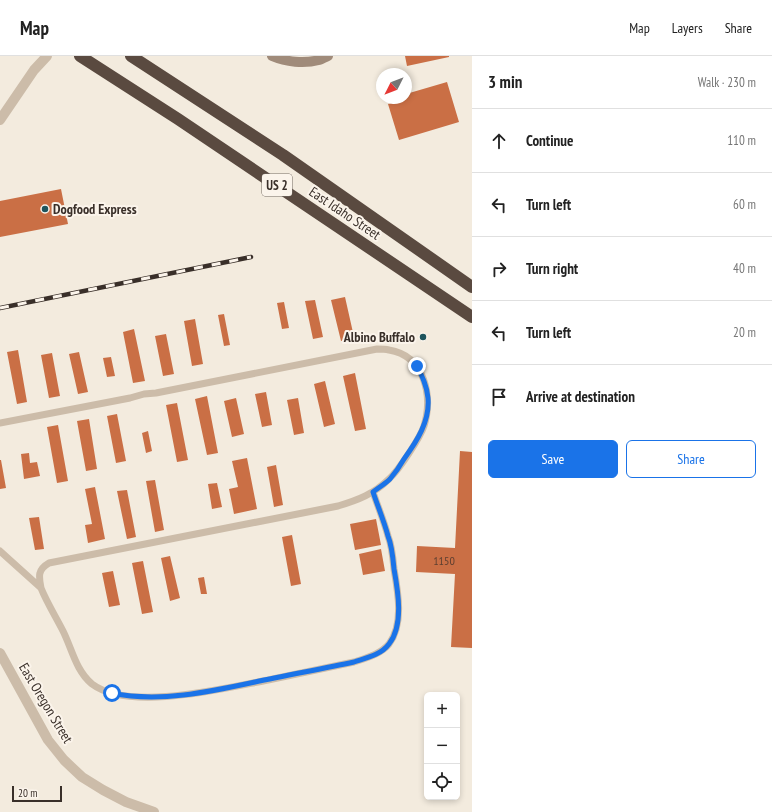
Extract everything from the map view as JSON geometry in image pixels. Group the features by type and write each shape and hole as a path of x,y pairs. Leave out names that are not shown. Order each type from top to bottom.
{"highway":[{"name":"East Idaho Street","path":"80,56 185,123 472,317"},
{"name":"East Idaho Street","path":"131,56 283,155 472,287"}],"street":[{"path":"0,120 34,70 47,56"},
{"path":"272,56 279,59 299,62 319,60 328,56"},
{"name":"East Oregon Street","path":"0,653 48,740 64,760 82,777 104,790 126,802 154,812"}],"lane":[{"path":"0,422 377,349 389,350 409,358 417,366 422,376 426,386 428,398 428,409 423,430 411,450 390,479 373,492 362,498 338,506 44,566 38,576 41,588 64,632 76,662 92,684 101,689 125,696 168,696 214,690 354,662 377,654 388,645 395,635 399,608 397,586 389,537 373,492"},
{"path":"0,551 41,588"}],"building":[{"path":"405,56 449,56 449,57 407,66"},
{"path":"447,82 459,122 399,140 388,104 412,104 412,92"},
{"path":"61,189 68,224 0,237 0,201"},
{"path":"345,297 354,337 341,341 331,300"},
{"path":"315,300 323,337 313,339 305,301"},
{"path":"284,302 289,328 282,329 277,303"},
{"path":"224,314 230,345 224,346 218,315"},
{"path":"195,319 203,364 192,366 184,321"},
{"path":"134,329 145,381 133,383 123,332"},
{"path":"166,334 174,374 163,376 155,336"},
{"path":"18,350 27,402 17,404 7,352"},
{"path":"79,352 88,392 78,394 69,354"},
{"path":"52,353 60,396 49,398 41,355"},
{"path":"111,357 115,376 107,377 103,358"},
{"path":"355,373 366,429 355,431 343,376"},
{"path":"325,381 335,424 324,427 314,384"},
{"path":"266,392 272,425 262,427 255,394"},
{"path":"207,396 218,453 207,455 195,399"},
{"path":"236,398 244,434 232,437 224,401"},
{"path":"298,398 304,433 294,435 287,400"},
{"path":"177,403 188,460 177,462 166,405"},
{"path":"117,414 126,461 116,463 107,416"},
{"path":"89,419 97,469 86,471 77,421"},
{"path":"58,425 68,481 57,483 47,427"},
{"path":"148,431 152,451 146,453 142,433"},
{"path":"460,451 472,452 472,648 451,647 455,574 416,572 417,546 455,548"},
{"path":"29,453 30,463 37,462 40,476 24,479 21,454"},
{"path":"247,458 257,509 234,514 229,489 238,487 232,461"},
{"path":"0,460 6,488 0,489"},
{"path":"276,465 283,505 274,507 267,467"},
{"path":"155,480 164,530 155,532 146,481"},
{"path":"217,483 222,507 212,509 208,484"},
{"path":"95,487 105,539 88,543 85,525 92,524 85,489"},
{"path":"127,490 136,537 127,539 117,491"},
{"path":"39,517 44,549 35,550 29,518"},
{"path":"376,519 381,545 355,550 350,524"},
{"path":"292,535 301,584 291,586 282,537"},
{"path":"381,549 385,571 363,575 359,554"},
{"path":"170,556 180,598 170,601 161,558"},
{"path":"143,561 153,612 142,614 132,563"},
{"path":"113,571 120,605 109,607 102,573"},
{"path":"204,577 207,594 201,594 198,578"}],"railway":[{"path":"0,308 251,257"}],"place":[{"name":"Dogfood Express","path":"45,209"},
{"name":"Albino Buffalo","path":"423,337"}],"route":[{"path":"112,693 138,697 168,696 214,690 354,662 377,654 388,645 395,635 399,608 398,593 389,537 373,492 390,479 411,450 423,430 428,409 428,398 426,386 417,366"}]}
